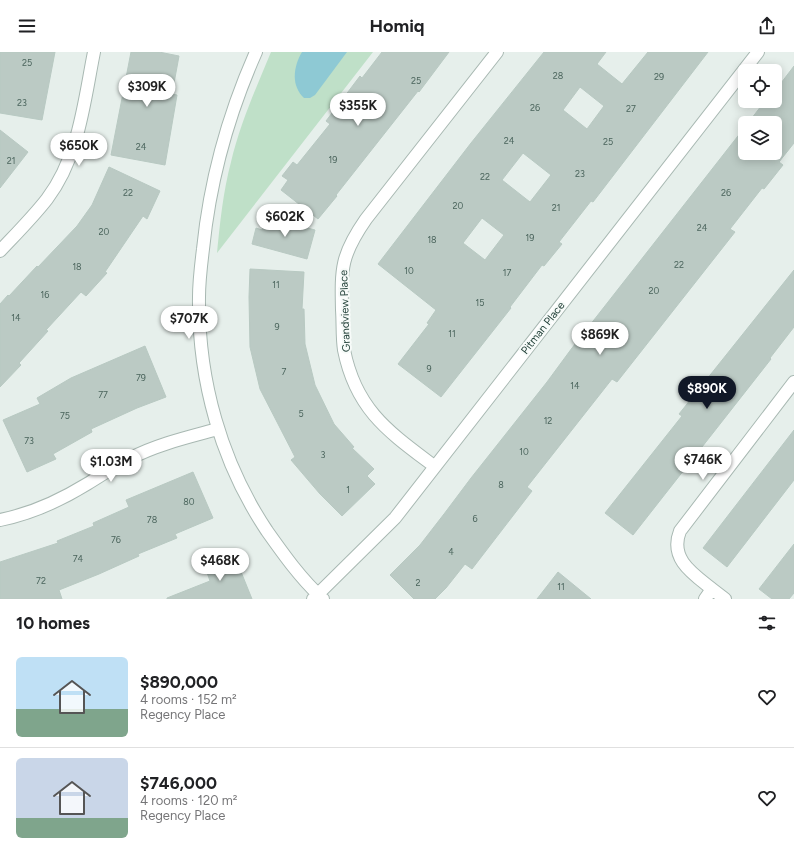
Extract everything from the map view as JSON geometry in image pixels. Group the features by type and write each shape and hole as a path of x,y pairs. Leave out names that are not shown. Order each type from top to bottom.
{"street":[{"path":"0,251 47,199 60,179 67,164 77,133 94,52"},
{"path":"256,52 237,98 220,152 210,196 204,234 199,296 201,346 209,396 218,429 234,472 262,522 288,560 318,597"},
{"name":"Grandview Place","path":"434,466 394,435 378,420 368,408 354,383 344,348 343,266 350,245 366,219 497,52"},
{"name":"Pitman Place","path":"318,597 388,527 758,52"},
{"path":"725,599 708,594 681,560 677,546 680,531 794,382"},
{"path":"0,520 26,513 58,500 121,463 140,454 169,443 218,429"}],"green space":[{"path":"271,52 373,52 217,253 228,173 239,134"}],"water":[{"path":"302,52 347,52 315,95 310,98 304,98 295,82 295,70"}],"building":[{"path":"0,52 55,52 42,120 0,113"},
{"path":"131,52 159,52 179,56 172,94 177,95 165,165 111,155"},
{"path":"382,52 449,52 318,219 281,190 288,180 282,176 293,162 297,165 330,124 326,121 360,76 362,78"},
{"path":"544,52 606,52 597,64 622,84 648,52 708,52 593,202 591,201 559,242 562,244 544,266 542,265 510,307 511,308 441,397 398,364 429,324 427,323 436,310 378,264 471,143","holes":["580,87 604,106 587,129 563,110","523,153 551,175 530,202 502,180","482,218 504,235 485,260 463,243"]},
{"path":"794,66 794,143 782,158 782,116 753,116 760,108 782,108 782,82"},
{"path":"0,130 28,152 0,188"},
{"path":"738,136 738,160 781,160 779,162 783,165 764,189 762,188 730,229 735,232 617,382 612,379 527,487 532,491 472,569 465,564 435,599 414,599 390,575 420,545"},
{"path":"109,167 160,191 147,219 143,216 105,272 107,273 86,296 81,292 46,330 48,331 19,363 21,365 0,387 0,304 77,226 92,205"},
{"path":"266,217 315,230 307,259 252,244 256,228 262,230"},
{"path":"250,269 304,272 302,309 304,309 305,344 315,385 334,424 354,447 352,448 374,469 367,476 375,484 342,516 320,494 291,460 295,457 260,389 250,347"},
{"path":"794,270 794,327 770,358 771,359 633,535 605,513 682,416 679,414"},
{"path":"145,346 166,397 137,408 91,429 92,432 53,454 56,459 27,472 3,420 40,404 37,398 71,378"},
{"path":"794,430 794,480 727,567 703,548"},
{"path":"193,472 213,518 175,534 177,538 138,554 139,556 59,590 62,599 0,599 0,562 58,543 57,541 94,526 93,523 129,507 126,500"},
{"path":"794,544 794,593 789,599 772,599 759,589"},
{"path":"233,552 252,599 167,599 210,581 204,564"},
{"path":"558,572 591,599 537,599"}]}
